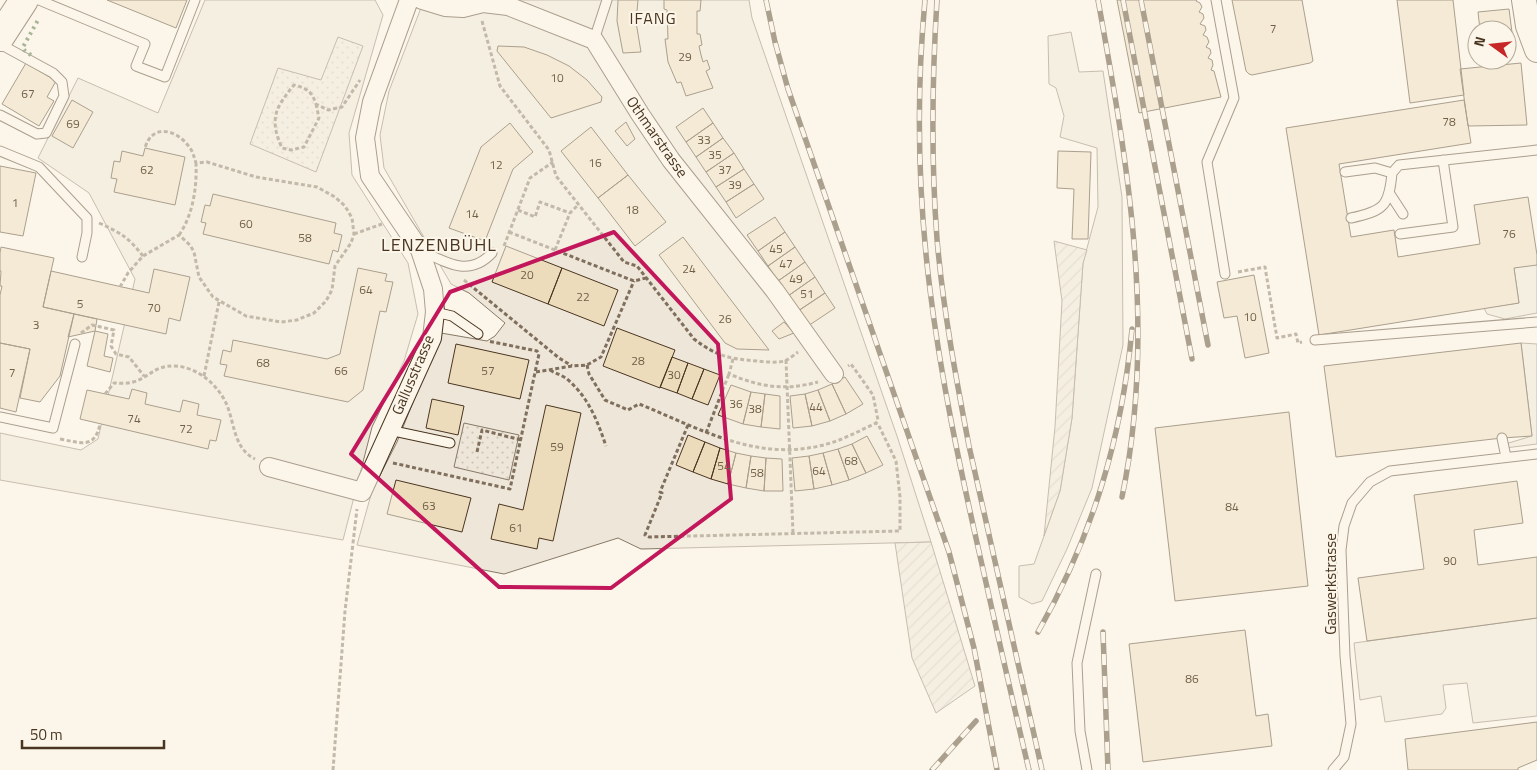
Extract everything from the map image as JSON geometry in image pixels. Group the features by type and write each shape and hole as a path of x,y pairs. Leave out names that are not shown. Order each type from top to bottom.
{"main road":[{"path":"0,37 24,0"}],"street":[{"name":"Gallusstrasse","path":"362,492 432,338 435,312 432,289 420,250 370,176 365,138 372,102 409,0"},
{"path":"422,0 445,7 463,8 483,4 508,6 594,40"},
{"path":"1524,0 1528,26 1537,50"},
{"name":"Othmarstrasse","path":"594,40 671,160 775,290 834,374"},
{"path":"269,467 362,492"}],"lane":[{"path":"39,0 145,44 136,66 165,77 195,0"},
{"path":"594,40 607,0"},
{"path":"1216,0 1234,98 1207,162 1225,274"},
{"path":"0,44 53,73 62,82 64,96 46,133 37,134 0,115"},
{"path":"1351,218 1373,214 1380,208 1390,194 1392,173 1399,165 1537,150"},
{"path":"0,151 38,167 87,218 87,233 82,257"},
{"path":"1400,234 1453,227 1443,160"},
{"path":"1345,172 1375,168 1392,173"},
{"path":"1390,194 1404,214"},
{"path":"420,250 461,267 477,265 485,261 492,253"},
{"path":"435,312 452,316 478,334"},
{"path":"1315,340 1537,322"},
{"path":"0,418 53,428 75,344"},
{"path":"389,430 450,443"},
{"path":"1502,438 1506,458"},
{"name":"Gaswerkstrasse","path":"1333,770 1344,757 1350,724 1341,550 1344,526 1352,503 1370,482 1390,471 1537,454"},
{"path":"1088,770 1080,731 1077,663 1096,574"}],"path":[{"path":"463,8 483,21 500,86 549,150 556,176 624,262 637,266 694,339 706,348 733,359 769,362 786,360 811,343"},
{"path":"316,104 319,118 304,147 291,150 282,148 276,133 275,116 284,98 294,85 304,87 313,94 316,104 328,110 342,107 365,72 380,77"},
{"path":"120,287 143,256 179,235 186,225 191,208 196,163 189,146 176,135 160,131 152,134 147,139 144,148"},
{"path":"179,235 190,245 194,252 199,277 207,291 219,302 246,316 280,322 297,320 314,313 326,301 332,290 334,266 351,243 354,234 352,218 345,206 335,197 317,187 256,177 207,162 196,163"},
{"path":"503,248 530,178 553,162"},
{"path":"518,210 535,217 540,202 570,213"},
{"path":"556,250 570,213 578,204"},
{"path":"354,234 381,225 393,210"},
{"path":"87,218 113,229 130,240 143,256"},
{"path":"509,232 634,281 646,278"},
{"path":"1225,274 1264,267 1277,338 1296,334 1298,343 1315,340"},
{"path":"463,274 464,279 471,285 559,358 572,366"},
{"path":"536,372 587,365 601,357 634,281"},
{"path":"204,376 219,302"},
{"path":"75,344 81,332 92,325 114,330 111,346 116,354 129,357 144,376"},
{"path":"376,459 510,489 540,354 537,351 487,341 478,334"},
{"path":"706,432 733,359"},
{"path":"786,360 793,533"},
{"path":"587,365 589,374 605,400 628,410 639,404 723,440 740,444 789,450 820,446 848,437 876,423 878,420 873,395 851,364 818,382 800,386 762,386 729,374"},
{"path":"105,394 114,383 132,383 156,369 174,366 191,369 204,376 218,390 226,404 233,432 243,449 250,457 269,467"},
{"path":"550,370 566,378 584,396 593,410 606,446"},
{"path":"688,425 660,492 662,493 645,535 649,537 900,531 900,497 896,461 876,423"},
{"path":"53,428 60,439 85,444 94,440 98,434 100,424"},
{"path":"477,452 482,430 521,440"},
{"path":"333,770 345,611 355,516 362,492"}],"highlighted area":[{"path":"614,232 718,344 731,499 611,588 499,587 351,454 450,292"}],"shaded area":[{"path":"205,0 375,0 383,15 349,133 352,175 408,263 418,314 404,361 372,427 343,540 0,480 0,433 81,450 98,439 135,279 89,193 38,158 78,78 158,113"},
{"path":"424,0 749,0 752,18 898,439 931,542 641,549 618,538 504,574 357,545 372,491 397,442 441,333 487,341 495,336 505,323 469,293 451,284 384,168 380,135 389,91"},
{"path":"1071,32 1079,72 1103,71 1122,197 1123,345 1092,488 1067,549 1042,601 1032,604 1019,597 1019,566 1034,564 1060,491 1072,418 1083,263 1098,207 1097,148 1060,137 1064,116 1056,88 1049,84 1048,36"},
{"path":"338,37 363,46 316,172 250,144 278,68 321,80"},
{"path":"1054,241 1087,250 1083,263 1072,418 1060,491 1044,536 1055,427 1062,301"},
{"path":"1537,261 1537,313 1505,319 1487,314 1484,308 1519,303 1514,268"},
{"path":"1521,343 1537,344 1537,444 1505,448 1502,445 1532,436"},
{"path":"464,423 519,435 509,480 454,467"},
{"path":"931,542 975,686 936,713 912,658 895,543"},
{"path":"1537,618 1537,716 1473,723 1467,683 1443,685 1446,708 1442,714 1385,722 1381,696 1360,700 1354,643"}],"building":[{"path":"107,0 187,0 176,28"},
{"path":"618,0 638,0 636,22 641,52 623,53 617,21"},
{"path":"664,0 701,0 700,11 697,11 697,34 700,34 702,45 699,46 701,55 703,62 707,60 710,69 706,71 713,88 686,96 681,82 677,83 668,62 665,39 668,39 667,10 664,9"},
{"path":"1117,0 1197,0 1202,7 1199,12 1203,14 1204,18 1200,24 1205,26 1206,30 1203,35 1207,37 1209,42 1206,47 1210,49 1211,53 1208,58 1212,60 1211,70 1214,71 1221,97 1139,113"},
{"path":"1232,0 1302,0 1313,61 1252,75 1249,74 1246,71"},
{"path":"1397,0 1453,0 1464,95 1410,103"},
{"path":"1509,9 1510,20 1479,20 1478,12"},
{"path":"498,46 524,47 547,55 569,66 587,80 602,97 601,102 551,118 497,51"},
{"path":"26,63 56,81 47,97 54,101 39,126 2,104"},
{"path":"1517,63 1521,63 1527,125 1468,126 1460,69 1517,70"},
{"path":"72,100 93,112 73,148 52,136"},
{"path":"1464,100 1471,143 1339,164 1351,237 1394,230 1398,257 1480,244 1474,205 1528,197 1537,265 1514,268 1519,303 1319,335 1286,128"},
{"path":"703,108 713,123 686,142 676,127"},
{"path":"626,122 635,139 627,146 615,131"},
{"path":"510,123 533,152 513,169 485,241 449,228 481,147"},
{"path":"713,123 723,138 696,157 686,142"},
{"path":"591,127 628,175 598,198 561,151"},
{"path":"723,138 734,153 706,172 696,157"},
{"path":"145,148 185,157 175,205 114,192 117,179 111,178 114,161 120,162 122,151 143,156"},
{"path":"1058,151 1091,152 1088,239 1072,239 1074,189 1057,188"},
{"path":"734,153 744,169 716,187 706,172"},
{"path":"0,166 36,173 23,236 0,232"},
{"path":"744,169 754,184 726,202 716,187"},
{"path":"628,175 666,222 635,246 598,198"},
{"path":"754,184 764,199 736,218 726,202"},
{"path":"213,194 336,223 334,233 342,235 338,252 333,250 329,264 203,234 206,223 201,222 205,205 210,206"},
{"path":"775,217 785,232 758,251 747,235"},
{"path":"785,232 795,247 768,266 758,251"},
{"path":"683,237 769,350 737,349 725,343 659,255"},
{"path":"506,246 562,268 548,304 492,282"},
{"path":"1,247 54,258 43,307 74,314 60,376 40,402 20,398 30,349 0,343"},
{"path":"795,247 805,262 778,281 768,266"},
{"path":"805,262 815,277 788,296 778,281"},
{"path":"358,268 387,274 385,281 393,282 386,312 380,311 363,390 348,402 224,376 227,365 220,364 223,350 231,352 233,340 327,359 340,354"},
{"path":"562,268 618,290 604,326 548,304"},
{"path":"154,269 190,277 180,321 169,318 166,334 43,307 51,271 149,293"},
{"path":"1254,275 1269,353 1245,358 1237,316 1224,318 1217,282"},
{"path":"815,277 825,293 798,311 788,296"},
{"path":"825,293 835,308 808,326 798,311"},
{"path":"74,314 97,319 95,331 68,337"},
{"path":"784,322 794,333 779,339 772,331"},
{"path":"617,328 675,350 660,388 603,366"},
{"path":"95,331 108,334 104,356 113,358 110,372 87,366"},
{"path":"0,343 30,349 16,412 0,408"},
{"path":"1521,343 1532,436 1336,457 1324,366"},
{"path":"456,344 529,360 520,399 448,383"},
{"path":"672,357 688,363 677,393 660,387"},
{"path":"688,363 704,369 692,399 677,393"},
{"path":"704,369 720,375 708,405 692,399"},
{"path":"845,377 863,404 846,414 832,384"},
{"path":"832,384 846,414 830,421 818,390"},
{"path":"731,385 751,392 743,424 718,415"},
{"path":"132,389 147,393 145,404 180,412 183,400 199,404 197,415 221,420 216,441 210,440 208,449 80,419 87,390 129,399"},
{"path":"818,390 830,421 812,426 805,394"},
{"path":"751,392 765,394 761,427 743,424"},
{"path":"765,394 780,396 780,429 761,427"},
{"path":"805,394 812,426 793,428 790,396"},
{"path":"432,399 464,406 458,435 426,428"},
{"path":"546,405 581,413 553,541 539,538 537,549 491,539 499,504 523,510"},
{"path":"1289,412 1308,586 1175,601 1155,428"},
{"path":"688,435 705,442 693,472 676,465"},
{"path":"867,436 883,465 866,473 852,444"},
{"path":"705,442 720,448 711,479 693,472"},
{"path":"852,444 866,473 849,480 838,449"},
{"path":"720,448 736,453 728,484 711,479"},
{"path":"838,449 849,480 832,485 823,453"},
{"path":"736,453 751,456 746,488 728,484"},
{"path":"823,453 832,485 814,489 809,456"},
{"path":"751,456 766,458 764,491 746,488"},
{"path":"809,456 814,489 795,491 792,458"},
{"path":"766,458 782,459 783,491 764,491"},
{"path":"396,480 471,498 462,532 387,514"},
{"path":"1517,481 1523,523 1474,530 1478,565 1537,557 1537,618 1367,641 1358,578 1424,569 1414,495"},
{"path":"1245,630 1256,716 1268,714 1272,746 1143,762 1129,644"},
{"path":"1537,722 1537,760 1518,768 1518,770 1408,770 1405,739"}],"railway":[{"path":"766,0 788,89 949,552 974,648 997,770"},
{"path":"925,0 919,109 921,181 926,254 934,323 965,490 1029,770"},
{"path":"937,0 933,90 933,150 937,239 946,317 969,446 1042,770"},
{"path":"1098,0 1128,186 1138,310 1137,372 1132,434 1122,497"},
{"path":"1123,0 1192,359"},
{"path":"1141,0 1208,345"},
{"path":"1038,632 1074,560 1102,486 1121,409 1132,329"},
{"path":"1103,632 1108,770"},
{"path":"932,770 976,721"}],"hedge":[{"path":"31,55 23,47 38,20"}],"district":[{"name":"IFANG","path":"653,18"},
{"name":"LENZENBÜHL","path":"439,245"}]}
